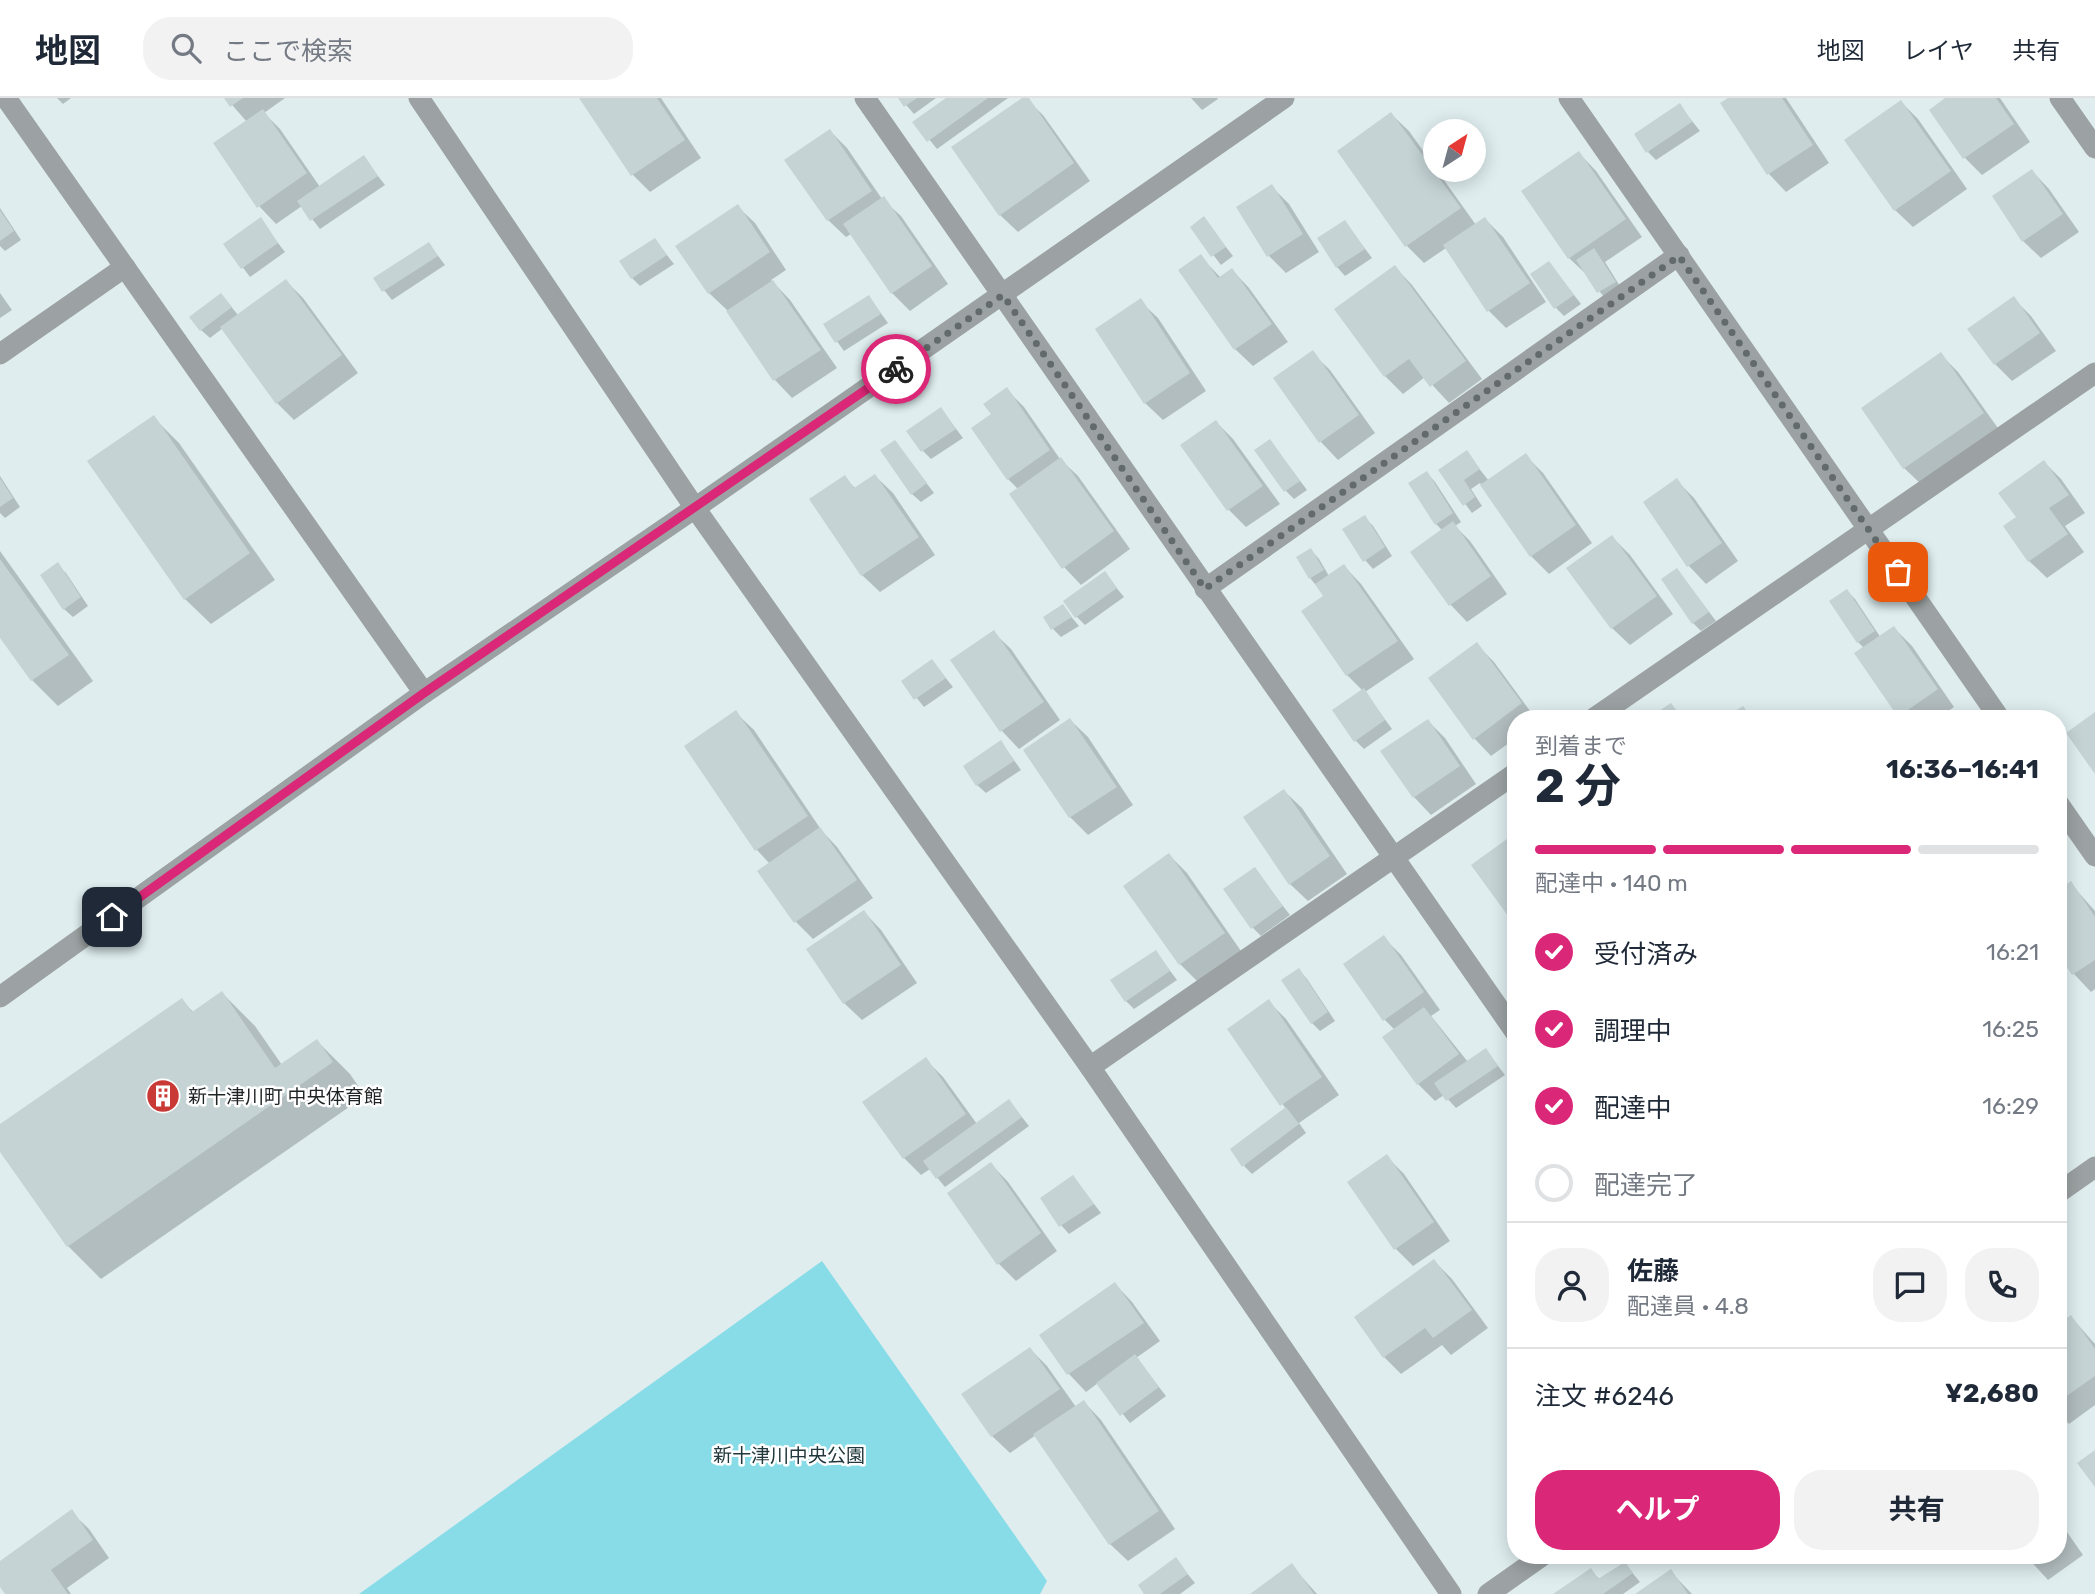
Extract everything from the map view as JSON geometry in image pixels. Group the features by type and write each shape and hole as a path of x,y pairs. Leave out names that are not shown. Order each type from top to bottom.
{"street":[{"path":"6,98 424,693"},
{"path":"419,98 695,508 1090,1067 1451,1594"},
{"path":"865,98 1507,1020"},
{"path":"0,997 424,693 1003,295 1284,98"},
{"path":"1569,98 1994,710"},
{"path":"2060,98 2095,148"},
{"path":"1205,589 1679,256"},
{"path":"0,354 125,267"},
{"path":"1606,710 2095,373"},
{"path":"1090,1067 1507,779"},
{"path":"2067,816 2095,856"},
{"path":"2067,1187 2095,1167"},
{"path":"1488,1594 1531,1564"}],"green space":[{"name":"新十津川中央公園","path":"822,1261 1047,1581 1040,1594 359,1594"}],"building":[{"path":"224,98 243,98 230,107"},
{"path":"579,98 657,98 685,140 631,176"},
{"path":"898,98 917,98 904,107"},
{"path":"946,98 988,98 927,142 912,122"},
{"path":"1022,98 1029,98 1074,163 999,216 951,147"},
{"path":"1728,98 1782,98 1813,145 1767,175 1720,103"},
{"path":"1945,98 1996,98 2014,124 1963,159 1929,110"},
{"path":"1901,100 1951,171 1894,211 1844,140"},
{"path":"1680,103 1692,122 1646,153 1634,134"},
{"path":"263,109 307,173 257,208 213,143"},
{"path":"1391,112 1423,156 1423,182 1442,182 1461,208 1405,247 1337,151"},
{"path":"830,129 872,191 827,221 784,160"},
{"path":"1579,151 1626,219 1568,259 1521,191"},
{"path":"364,155 378,176 310,221 297,201"},
{"path":"2032,169 2063,214 2022,242 1992,196"},
{"path":"1272,184 1303,234 1267,257 1236,207"},
{"path":"884,196 932,266 891,294 843,224"},
{"path":"738,204 770,252 708,294 675,246"},
{"path":"0,210 14,231 0,241"},
{"path":"1204,216 1226,247 1211,257 1190,227"},
{"path":"261,217 278,243 241,269 223,244"},
{"path":"1485,217 1530,283 1487,312 1443,245"},
{"path":"1345,220 1365,249 1336,268 1317,238"},
{"path":"655,238 667,255 631,279 619,261"},
{"path":"429,242 438,256 382,292 373,278"},
{"path":"1594,248 1616,282 1597,293 1576,260"},
{"path":"1201,254 1218,278 1232,268 1272,324 1234,350 1178,270"},
{"path":"1549,261 1574,295 1554,309 1530,274"},
{"path":"1395,265 1466,361 1430,387 1409,359 1384,377 1334,309"},
{"path":"286,279 342,355 276,404 220,327"},
{"path":"773,280 821,350 773,381 726,311"},
{"path":"221,293 232,307 200,331 189,317"},
{"path":"869,295 881,314 835,343 823,324"},
{"path":"2014,296 2040,333 1994,365 1967,329"},
{"path":"1141,298 1190,373 1144,404 1095,329"},
{"path":"1313,350 1359,415 1319,443 1273,378"},
{"path":"1941,352 1984,413 1903,469 1861,408"},
{"path":"1007,387 1050,450 1007,480 971,428 991,414 983,404"},
{"path":"941,407 956,429 921,452 906,431"},
{"path":"154,415 250,553 184,600 87,461"},
{"path":"1216,420 1263,486 1227,511 1180,445"},
{"path":"1270,439 1300,481 1284,492 1254,450"},
{"path":"895,440 927,483 911,495 880,450"},
{"path":"1467,450 1480,469 1464,480 1475,497 1463,506 1438,470"},
{"path":"1526,453 1576,525 1530,557 1480,485"},
{"path":"1061,457 1114,531 1062,569 1009,494"},
{"path":"2044,460 2069,495 2049,508 2068,534 2028,562 2003,526 2016,517 1998,493"},
{"path":"1427,471 1453,513 1435,525 1408,483"},
{"path":"875,474 919,537 861,576 809,499 845,475 854,488"},
{"path":"0,478 13,498 0,507"},
{"path":"1677,478 1722,543 1687,567 1643,502"},
{"path":"1365,515 1385,547 1363,562 1342,529"},
{"path":"1453,521 1491,576 1449,606 1410,552"},
{"path":"1612,535 1657,596 1611,629 1566,568"},
{"path":"1311,548 1324,570 1309,579 1296,557"},
{"path":"0,559 69,655 31,681 0,638"},
{"path":"58,562 81,597 63,610 40,575"},
{"path":"1344,564 1398,641 1346,676 1301,611 1323,596 1315,584"},
{"path":"1677,568 1709,612 1692,624 1661,579"},
{"path":"1105,571 1117,588 1075,618 1063,601"},
{"path":"1847,589 1875,631 1857,643 1829,601"},
{"path":"1063,604 1072,617 1051,630 1043,617"},
{"path":"1894,626 1938,689 1908,710 1893,710 1854,653"},
{"path":"994,630 1044,702 1000,732 950,660"},
{"path":"1477,642 1522,703 1513,710 1507,710 1507,714 1473,740 1428,678"},
{"path":"932,659 946,678 914,700 901,681"},
{"path":"1364,688 1385,720 1354,742 1332,710"},
{"path":"1671,703 1676,710 1660,710"},
{"path":"736,710 808,816 755,851 684,746"},
{"path":"2095,712 2095,774 2067,734"},
{"path":"1070,718 1117,787 1069,818 1023,750"},
{"path":"1428,719 1460,766 1413,798 1380,751"},
{"path":"1001,740 1014,761 976,786 963,766"},
{"path":"1284,789 1330,856 1289,885 1243,817"},
{"path":"820,827 857,880 794,923 757,871"},
{"path":"1507,839 1507,915 1471,865"},
{"path":"1169,853 1225,933 1179,965 1123,886"},
{"path":"1255,867 1283,906 1251,929 1223,889"},
{"path":"2071,881 2095,917 2095,960 2072,975 2067,968 2067,884"},
{"path":"864,910 901,965 843,1004 806,949"},
{"path":"1384,935 1424,992 1383,1021 1343,964"},
{"path":"1156,950 1170,971 1125,1002 1110,980"},
{"path":"1299,968 1328,1012 1311,1024 1281,980"},
{"name":"新十津川町 中央体育館","path":"222,991 275,1068 317,1039 333,1062 67,1247 0,1152 0,1124 182,998 192,1012"},
{"path":"1269,999 1322,1077 1280,1106 1227,1029"},
{"path":"1424,1007 1459,1054 1417,1085 1382,1037"},
{"path":"1486,1048 1498,1066 1446,1101 1434,1083"},
{"path":"926,1057 966,1114 903,1159 862,1102"},
{"path":"1009,1099 1022,1117 936,1179 923,1161"},
{"path":"1286,1107 1299,1124 1242,1167 1230,1149"},
{"path":"1387,1154 1434,1222 1394,1250 1347,1182"},
{"path":"991,1162 1041,1233 997,1265 947,1193"},
{"path":"1073,1175 1094,1204 1059,1227 1040,1198"},
{"path":"1434,1259 1472,1310 1433,1338 1425,1328 1383,1358 1354,1317"},
{"path":"1115,1282 1144,1323 1067,1375 1039,1335"},
{"path":"2071,1315 2095,1349 2095,1376 2067,1396 2067,1318"},
{"path":"1030,1347 1060,1389 991,1437 961,1394"},
{"path":"1135,1354 1159,1387 1120,1416 1096,1383"},
{"path":"1084,1400 1159,1511 1109,1545 1033,1434"},
{"path":"2095,1450 2095,1487 2077,1463"},
{"path":"72,1509 93,1540 51,1570 68,1594 5,1594 0,1587 0,1561"},
{"path":"1176,1557 1188,1574 1160,1594 1144,1594 1138,1585"},
{"path":"1292,1563 1314,1594 1250,1594"},
{"path":"1622,1564 1626,1564 1633,1573 1603,1594 1553,1594 1591,1568 1598,1579"},
{"path":"1671,1569 1688,1594 1635,1594"}],"way so far":[{"path":"896,369 1003,295 1205,589 1679,256 1898,572"}],"place":[{"name":"新十津川町 中央体育館","path":"163,1096"}],"route":[{"path":"112,917 424,693 896,369"}]}
